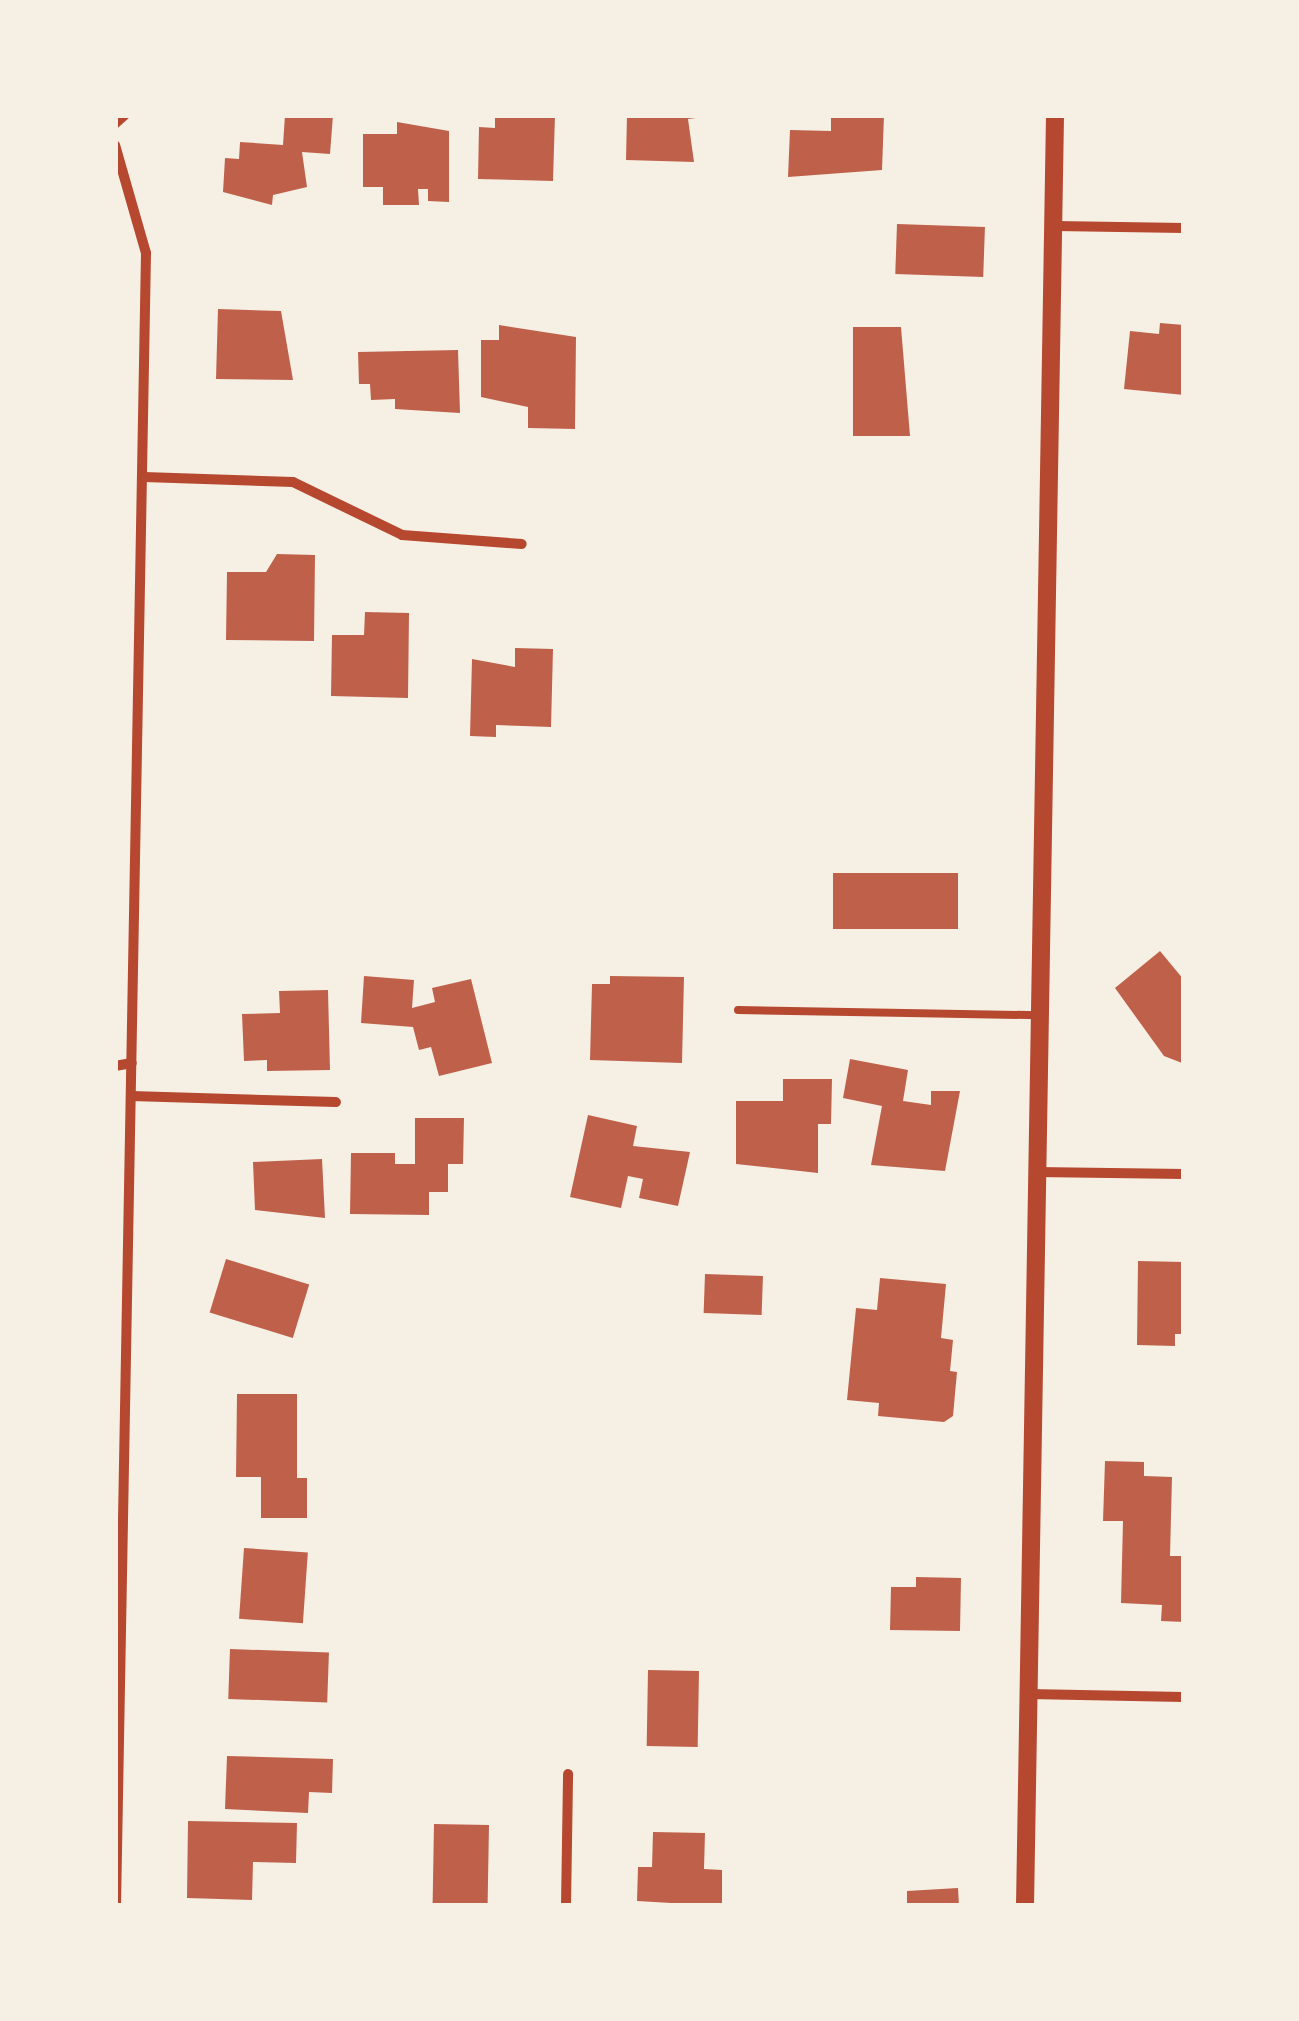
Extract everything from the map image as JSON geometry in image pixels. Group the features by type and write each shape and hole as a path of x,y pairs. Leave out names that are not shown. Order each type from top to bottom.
{"street":[{"path":"1024,1906 1055,115"},
{"path":"115,145 146,241 116,1906"},
{"path":"1054,226 1184,228"},
{"path":"144,478 293,482 402,534 522,544"},
{"path":"115,1066 132,1063"},
{"path":"132,1096 336,1102"},
{"path":"1036,1172 1184,1174"},
{"path":"1028,1694 1184,1697"},
{"path":"566,1906 568,1774"}],"lane":[{"path":"115,125 126,115"},
{"path":"738,1010 1039,1015"}],"building":[{"path":"285,115 333,115 330,154 302,152 307,187 273,195 272,205 223,192 225,158 239,159 240,142 283,145"},
{"path":"495,115 555,115 553,181 478,179 479,127 495,128"},
{"path":"627,115 720,115 688,119 694,162 626,160"},
{"path":"831,115 884,115 882,170 788,177 790,130 831,131"},
{"path":"397,122 449,131 449,202 428,201 428,189 418,189 419,205 383,205 383,187 363,187 363,134 397,134"},
{"path":"897,224 985,227 983,277 895,274"},
{"path":"218,309 281,311 293,380 216,379"},
{"path":"1160,323 1184,325 1184,395 1124,389 1130,331 1159,334"},
{"path":"499,325 576,337 575,429 528,428 528,407 481,397 481,340 499,340"},
{"path":"853,327 901,327 910,436 853,436"},
{"path":"458,350 460,413 395,409 395,399 371,400 370,384 359,384 358,352"},
{"path":"277,554 315,555 314,641 226,640 227,572 266,572"},
{"path":"365,612 409,613 408,698 331,696 332,635 364,635"},
{"path":"515,648 553,649 551,727 496,725 496,737 470,736 472,659 515,667"},
{"path":"833,873 958,873 958,929 833,929"},
{"path":"1160,951 1184,980 1182,1063 1164,1056 1115,988"},
{"path":"364,976 414,980 412,1008 435,1002 432,988 471,979 492,1063 439,1076 431,1047 419,1050 413,1027 361,1023"},
{"path":"610,976 684,977 682,1063 590,1060 592,984 610,984"},
{"path":"328,990 330,1070 267,1071 267,1060 244,1061 242,1014 280,1013 279,991"},
{"path":"850,1059 908,1070 903,1101 931,1105 931,1091 960,1091 945,1171 871,1165 882,1106 843,1098"},
{"path":"783,1079 832,1079 831,1124 818,1124 818,1173 736,1164 736,1101 783,1101"},
{"path":"588,1115 637,1126 633,1146 690,1152 678,1206 639,1198 643,1179 628,1176 621,1208 570,1197"},
{"path":"415,1118 464,1118 463,1164 448,1164 448,1192 429,1192 429,1215 350,1214 351,1153 395,1153 395,1164 415,1164"},
{"path":"322,1159 325,1218 255,1210 253,1162"},
{"path":"226,1259 309,1284 293,1338 210,1313"},
{"path":"1138,1261 1184,1262 1184,1334 1175,1334 1175,1346 1137,1345"},
{"path":"705,1274 763,1276 762,1315 704,1313"},
{"path":"880,1278 946,1284 941,1338 953,1340 950,1371 957,1372 953,1416 944,1422 878,1416 879,1403 847,1400 856,1308 877,1310"},
{"path":"237,1394 297,1394 297,1478 307,1478 307,1518 261,1518 261,1477 236,1477"},
{"path":"1105,1461 1144,1462 1144,1476 1172,1477 1170,1556 1184,1556 1184,1622 1161,1621 1162,1605 1121,1603 1123,1521 1103,1521"},
{"path":"244,1548 308,1552 303,1623 239,1619"},
{"path":"916,1577 961,1578 960,1631 890,1630 891,1587 916,1587"},
{"path":"230,1649 329,1652 327,1702 228,1699"},
{"path":"648,1670 699,1671 698,1747 647,1746"},
{"path":"227,1756 333,1759 332,1793 309,1792 308,1813 225,1809"},
{"path":"188,1821 297,1823 296,1863 253,1862 252,1900 187,1898"},
{"path":"434,1824 489,1825 488,1906 433,1906"},
{"path":"653,1832 705,1833 704,1869 722,1870 722,1906 637,1901 638,1867 652,1867"},
{"path":"958,1888 959,1906 907,1906 907,1891"}]}
